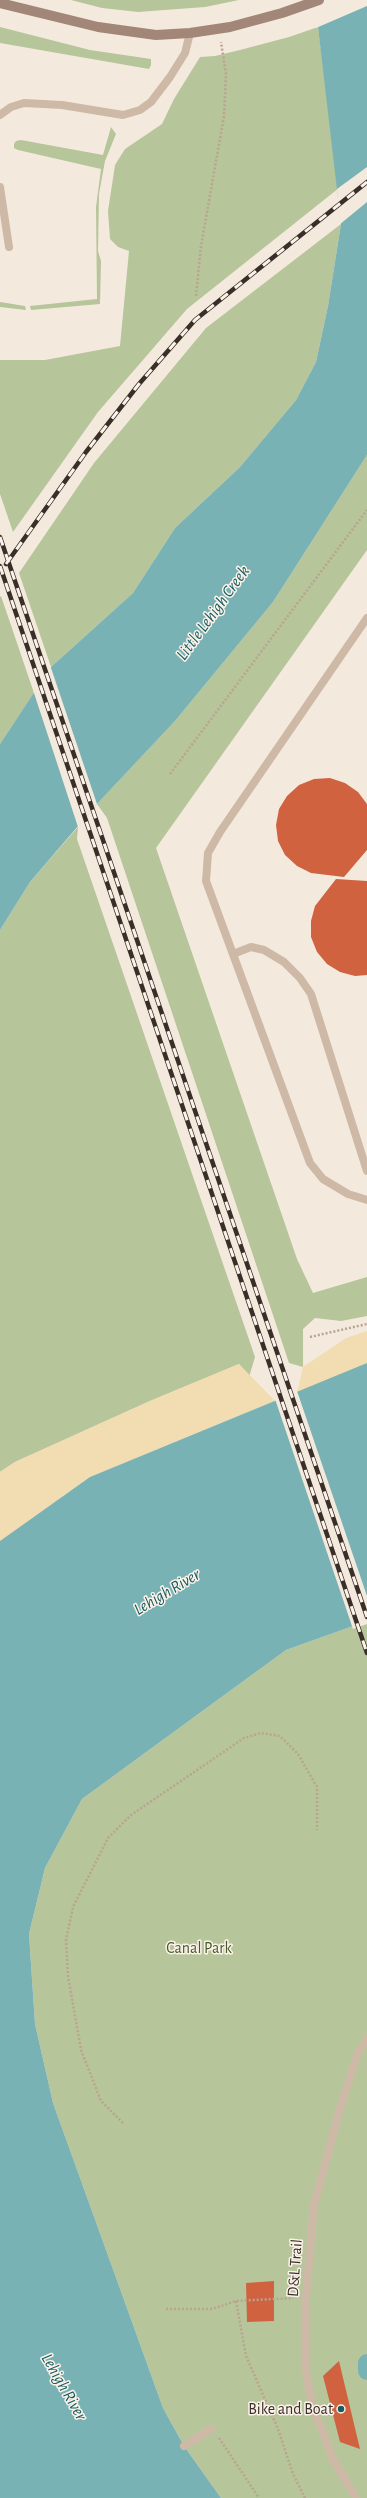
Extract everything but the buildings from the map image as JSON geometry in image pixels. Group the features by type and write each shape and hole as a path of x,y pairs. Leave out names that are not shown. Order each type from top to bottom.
{"main road":[{"path":"0,3 98,27 156,35 190,33 219,29 282,13 319,0"}],"lane":[{"path":"0,115 11,107 24,103 62,105 123,115 140,110 151,102 170,77 185,53 190,33"},
{"path":"0,186 9,247"},
{"path":"367,618 220,832 208,853 206,881 310,1163 323,1179 348,1194 367,1200"},
{"path":"233,954 251,948 264,950 284,962 300,978 311,994 367,1171"},
{"name":"D&L Trail","path":"356,2498 334,2461 312,2405 306,2370 306,2298 314,2205 338,2112 357,2055 367,2038"},
{"path":"184,2446 211,2428"}],"path":[{"path":"196,296 201,246 224,116 226,74 219,29"},
{"path":"170,774 367,510"},
{"path":"310,1337 367,1324"},
{"path":"123,2123 101,2101 81,2050 68,1976 66,1940 73,1907 108,1838 131,1815 244,1738 261,1733 280,1736 298,1754 317,1787 317,1830"},
{"path":"166,2309 212,2309 236,2301 278,2297"},
{"path":"236,2301 246,2356 305,2498"},
{"path":"211,2428 259,2498"}],"green space":[{"path":"71,0 239,0 205,7 138,12 102,8"},
{"path":"0,27 90,50 151,59 151,65 149,69 0,43"},
{"path":"318,27 339,188 187,309 98,412 13,532 0,494 0,360 45,360 120,346 129,251 118,247 110,239 108,211 115,165 125,149 162,124 174,99 200,57 215,56 240,50 289,37"},
{"path":"111,127 116,134 105,161 99,194 98,251 101,261 100,304 31,310 30,306 97,299 96,207 101,169 18,150 14,148 14,144 16,141 21,140 103,155"},
{"path":"341,224 328,306 316,362 296,400 240,467 175,528 133,593 51,667 19,573 94,463 206,328"},
{"path":"0,302 25,306 26,310 0,307"},
{"path":"367,455 367,550 156,848 297,1259 313,1293 367,1277 367,1316 341,1321 315,1318 303,1329 303,1367 289,1363 107,818 97,804 175,721 273,602"},
{"path":"1,596 34,693 0,744 0,597"},
{"path":"78,827 77,839 255,1357 249,1377 239,1364 150,1401 15,1462 0,1472 0,930 30,882"},
{"name":"Canal Park","path":"367,1621 367,2498 221,2498 184,2446 163,2408 53,2103 35,2024 29,1934 45,1868 82,1799 286,1650"}],"sand":[{"path":"367,1331 367,1363 297,1393 303,1367 346,1338"},
{"path":"239,1364 275,1401 90,1477 0,1541 0,1472 15,1462 150,1401"}],"water":[{"name":"Little Lehigh Creek","path":"310,0 367,0 367,455 273,602 175,721 97,804 30,882 0,930 0,744 51,667 133,593 175,528 240,467 296,400 316,362 328,306 341,224 318,27"},
{"name":"Lehigh River","path":"367,1363 367,1621 286,1650 82,1799 45,1868 29,1934 35,2024 53,2103 163,2408 184,2446 221,2498 0,2498 0,1541 90,1477"}],"pier":[{"path":"308,0 367,0 367,6 316,28"},
{"path":"367,167 367,202 339,225 337,189"},
{"path":"50,665 97,804 78,827 33,690"},
{"path":"297,1391 367,1596 367,1624 353,1629 275,1399"}],"waterway":[{"path":"367,2363 367,2371"}],"railway":[{"path":"6,564 86,452 139,384 195,320 367,182"},
{"path":"0,537 367,1617"},
{"path":"0,566 367,1653"}],"place":[{"name":"Bike and Boat","path":"341,2409"}]}
